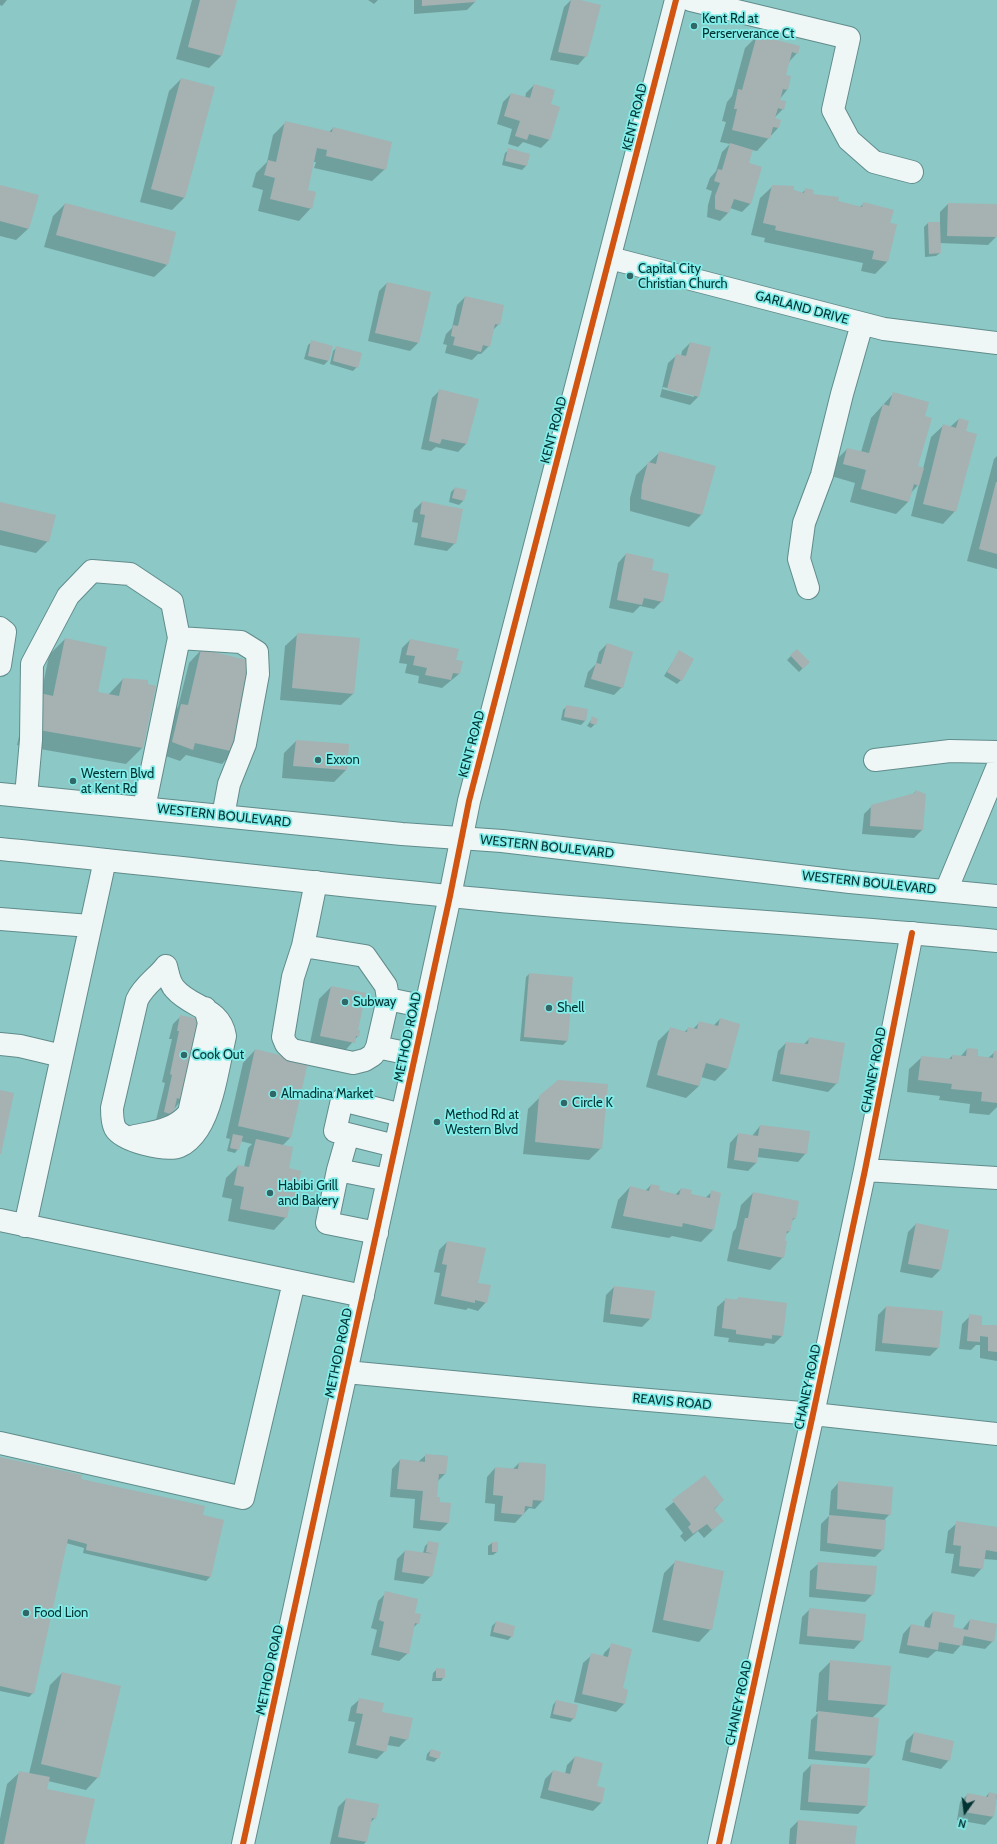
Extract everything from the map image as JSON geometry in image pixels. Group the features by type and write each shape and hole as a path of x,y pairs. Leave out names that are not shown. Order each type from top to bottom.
{"street":[{"name":"KENT ROAD","path":"456,867 468,801 676,0"},
{"path":"691,0 849,38 833,110 849,140 874,162 912,172"},
{"name":"GARLAND DRIVE","path":"610,258 884,330 997,343"},
{"path":"808,588 799,559 804,522 822,475 842,394 862,324"},
{"path":"26,796 31,740 32,664 68,596 92,571 130,574 172,602 180,638 144,808"},
{"path":"0,628 5,632 0,665"},
{"path":"180,638 241,642 257,652 258,674 245,744 229,784 223,816"},
{"path":"875,760 950,751 997,752"},
{"path":"946,891 997,768"},
{"name":"WESTERN BOULEVARD","path":"0,794 395,834 502,841 997,896"},
{"path":"0,849 450,896 687,917 912,933 997,941"},
{"path":"25,1226 105,860"},
{"name":"METHOD ROAD","path":"243,1844 456,867"},
{"path":"302,946 365,956 386,986 388,999 377,1047 374,1055 366,1060 353,1063 292,1050 286,1044 283,1037 293,976 302,946 316,882"},
{"path":"0,919 90,926"},
{"name":"CHANEY ROAD","path":"719,1844 814,1414 865,1170 912,933"},
{"path":"166,966 169,979 174,988 185,998 205,1008 223,1025 225,1036 208,1106 198,1128 191,1138 180,1146 163,1147 126,1138 116,1128 112,1117 112,1108 137,1000 142,990 158,976 166,966"},
{"path":"388,999 426,1007"},
{"path":"0,1044 20,1046 62,1056"},
{"path":"377,1047 415,1054"},
{"path":"395,1146 335,1131 342,1100 402,1115"},
{"path":"348,1135 338,1170 327,1223 377,1234"},
{"path":"338,1170 388,1180"},
{"path":"865,1170 997,1178"},
{"path":"0,1220 363,1296"},
{"path":"0,1443 244,1498 294,1282"},
{"name":"REAVIS ROAD","path":"346,1372 814,1414 997,1434"}],"building":[{"path":"200,0 237,0 222,56 188,47"},
{"path":"422,0 476,0 476,2 422,6"},
{"path":"571,0 580,0 601,5 587,57 558,52"},
{"path":"757,35 800,46 798,54 792,52 786,75 791,76 788,90 783,89 780,100 786,101 784,110 778,108 775,118 781,120 779,128 773,127 770,139 732,130 737,109 734,109 738,89 742,90"},
{"path":"181,78 215,87 185,198 151,189"},
{"path":"534,84 555,90 551,104 560,107 550,140 529,134 527,140 515,136 520,121 504,116 511,93 530,98"},
{"path":"285,121 332,132 333,127 392,142 386,170 326,156 327,150 317,148 308,190 316,192 312,209 270,199 275,178 264,175 268,160 276,162"},
{"path":"730,143 753,150 749,163 762,167 751,204 734,199 729,213 715,209 715,196 720,183 714,181 718,169 722,170"},
{"path":"508,148 530,154 527,166 505,161"},
{"path":"0,185 39,195 29,229 0,221"},
{"path":"772,185 794,186 794,190 804,193 805,188 814,190 813,194 839,197 838,201 862,207 863,202 894,210 890,223 897,224 888,262 872,259 874,251 775,230 776,226 763,223"},
{"path":"65,203 176,232 168,265 56,235"},
{"path":"948,203 997,204 997,237 947,236"},
{"path":"928,222 940,222 941,253 929,254"},
{"path":"387,282 431,292 419,343 375,333"},
{"path":"465,296 504,305 500,325 495,324 490,347 483,345 481,352 453,345 455,337 451,336 453,325 458,326"},
{"path":"311,340 333,346 329,361 308,356"},
{"path":"690,342 711,347 699,397 667,389 676,354 686,356"},
{"path":"336,346 362,353 358,368 333,361"},
{"path":"439,389 479,399 467,444 442,439 440,444 429,441"},
{"path":"893,392 929,402 925,416 932,418 918,466 924,468 919,486 914,484 909,502 861,489 866,470 843,464 847,448 869,453 883,404 889,406"},
{"path":"959,418 969,421 966,431 977,434 956,512 923,504 943,424 956,428"},
{"path":"659,451 716,466 702,515 641,499 642,485 648,462 656,464"},
{"path":"997,482 997,554 979,549"},
{"path":"455,487 467,490 464,501 452,498"},
{"path":"422,501 463,509 456,544 421,537 425,515 420,514"},
{"path":"0,502 56,515 49,542 0,530"},
{"path":"626,553 654,559 652,570 669,574 663,602 644,598 642,605 617,600"},
{"path":"297,633 360,638 354,694 292,688"},
{"path":"65,638 107,647 98,692 119,696 123,678 148,680 148,684 156,686 143,748 33,729 40,693 53,696"},
{"path":"410,639 459,649 456,660 463,661 460,674 453,673 451,680 425,675 427,668 413,665 415,656 406,655"},
{"path":"607,643 633,652 623,688 591,679 596,663 601,664"},
{"path":"201,649 251,661 238,717 243,718 235,752 195,743 193,750 172,742 181,704 188,705"},
{"path":"797,649 810,662 803,669 790,655"},
{"path":"679,650 694,659 682,681 667,672"},
{"path":"566,705 588,709 586,721 564,717"},
{"path":"592,716 598,719 596,725 590,723"},
{"path":"296,740 349,744 347,770 293,766"},
{"path":"915,790 926,794 923,830 870,826 871,805 915,793"},
{"path":"529,973 573,977 568,1041 524,1037"},
{"path":"331,986 366,993 358,1030 360,1030 359,1037 356,1036 355,1043 320,1036"},
{"name":"Cook Out","path":"180,1015 204,1020 183,1100 177,1098 173,1115 164,1112 172,1075 170,1074 179,1031 177,1031"},
{"path":"720,1018 740,1024 728,1069 706,1063 699,1086 657,1075 670,1027 687,1032 688,1027 697,1029 699,1021 718,1026"},
{"path":"809,1037 845,1043 838,1084 780,1074 786,1042 808,1044"},
{"path":"967,1048 978,1049 978,1056 993,1058 994,1051 997,1051 997,1103 981,1101 982,1092 951,1089 952,1084 918,1080 921,1056 952,1059 952,1055 966,1056"},
{"name":"Almadina Market","path":"255,1049 308,1062 291,1138 238,1126"},
{"path":"558,1080 608,1084 602,1149 535,1142 539,1096"},
{"path":"0,1090 14,1093 1,1154 0,1154"},
{"path":"760,1125 810,1131 807,1154 759,1148 757,1163 734,1160 738,1133 758,1136"},
{"path":"233,1134 243,1136 239,1150 230,1148"},
{"name":"Habibi Grill and Bakery","path":"256,1139 293,1147 289,1168 301,1171 296,1199 291,1199 287,1218 240,1209 244,1187 234,1185 238,1165 249,1167"},
{"path":"651,1184 660,1186 659,1190 679,1195 681,1188 692,1190 691,1194 710,1198 711,1190 721,1193 714,1230 683,1223 682,1227 623,1216 630,1186 649,1191"},
{"path":"753,1192 799,1201 796,1219 793,1218 790,1232 787,1231 784,1258 738,1249 745,1218 748,1218"},
{"path":"916,1223 949,1230 941,1270 908,1264"},
{"path":"447,1241 486,1248 478,1283 491,1285 487,1303 475,1300 475,1303 441,1296 447,1265 442,1264"},
{"path":"614,1286 655,1291 651,1319 610,1314"},
{"path":"738,1297 787,1303 783,1336 772,1335 772,1339 736,1334 736,1330 722,1328 725,1298 738,1300"},
{"path":"886,1306 943,1311 939,1348 882,1343"},
{"path":"969,1314 982,1316 982,1325 997,1325 997,1352 988,1351 988,1337 980,1336 980,1342 967,1341"},
{"path":"425,1454 448,1456 446,1474 439,1474 437,1497 440,1497 440,1502 451,1503 449,1523 420,1520 423,1491 397,1489 400,1459 425,1462"},
{"path":"0,1457 82,1475 81,1479 205,1506 203,1515 224,1520 211,1577 86,1550 87,1544 68,1539 34,1694 0,1686"},
{"path":"519,1462 546,1464 544,1501 533,1500 532,1507 525,1506 524,1515 501,1513 503,1496 493,1495 495,1467 518,1469"},
{"path":"705,1475 724,1500 714,1509 724,1521 712,1530 707,1524 693,1534 688,1527 691,1524 672,1500"},
{"path":"838,1481 893,1487 891,1515 837,1509"},
{"path":"829,1515 886,1520 884,1550 827,1543"},
{"path":"956,1521 997,1527 997,1552 986,1550 983,1569 959,1566 961,1546 953,1545"},
{"path":"428,1541 439,1543 432,1577 402,1572 405,1550 434,1554 426,1552"},
{"path":"492,1542 498,1542 498,1552 492,1552"},
{"path":"675,1560 724,1571 712,1630 663,1620"},
{"path":"818,1562 877,1566 874,1595 816,1589"},
{"path":"385,1591 418,1599 415,1613 421,1614 419,1624 415,1623 409,1654 379,1647 384,1622 379,1620"},
{"path":"809,1608 866,1614 863,1641 807,1636"},
{"path":"933,1611 955,1615 953,1627 968,1630 970,1619 997,1624 994,1642 964,1636 962,1646 939,1642 938,1650 907,1645 911,1624 930,1628"},
{"path":"496,1621 515,1626 513,1637 493,1632"},
{"path":"611,1643 632,1649 623,1688 628,1690 625,1704 582,1694 591,1653 608,1657"},
{"path":"830,1660 891,1666 887,1705 828,1700"},
{"path":"436,1668 445,1669 445,1678 436,1678"},
{"path":"62,1672 121,1686 99,1778 41,1764"},
{"path":"359,1698 384,1703 382,1712 413,1718 408,1740 390,1736 386,1752 356,1745 363,1714 356,1713"},
{"path":"556,1700 578,1705 575,1719 553,1714"},
{"path":"818,1711 879,1718 875,1756 815,1751"},
{"path":"914,1732 954,1741 950,1761 910,1752"},
{"path":"431,1749 441,1752 439,1759 429,1756"},
{"path":"575,1756 603,1763 597,1786 605,1788 602,1803 548,1790 553,1770 570,1774"},
{"path":"811,1764 870,1768 867,1806 808,1802"},
{"path":"19,1771 50,1777 47,1789 95,1799 85,1844 4,1844"},
{"path":"989,1792 997,1794 994,1817 964,1812 967,1793 988,1797"},
{"path":"346,1798 379,1804 376,1819 372,1818 367,1842 338,1837"},
{"path":"798,1820 857,1826 855,1844 796,1844"}],"cycle path":[{"path":"243,1844 450,896 469,801 676,0"},
{"path":"719,1844 865,1170 912,933"}],"place":[{"name":"Kent Rd at Perserverance Ct","path":"694,26"},
{"name":"Capital City Christian Church","path":"630,276"},
{"name":"Exxon","path":"318,760"},
{"name":"Western Blvd at Kent Rd","path":"73,781"},
{"name":"Subway","path":"345,1002"},
{"name":"Shell","path":"549,1008"},
{"name":"Cook Out","path":"184,1055"},
{"name":"Almadina Market","path":"273,1094"},
{"name":"Circle K","path":"564,1103"},
{"name":"Method Rd at Western Blvd","path":"437,1122"},
{"name":"Habibi Grill and Bakery","path":"270,1193"},
{"name":"Food Lion","path":"26,1613"}]}
